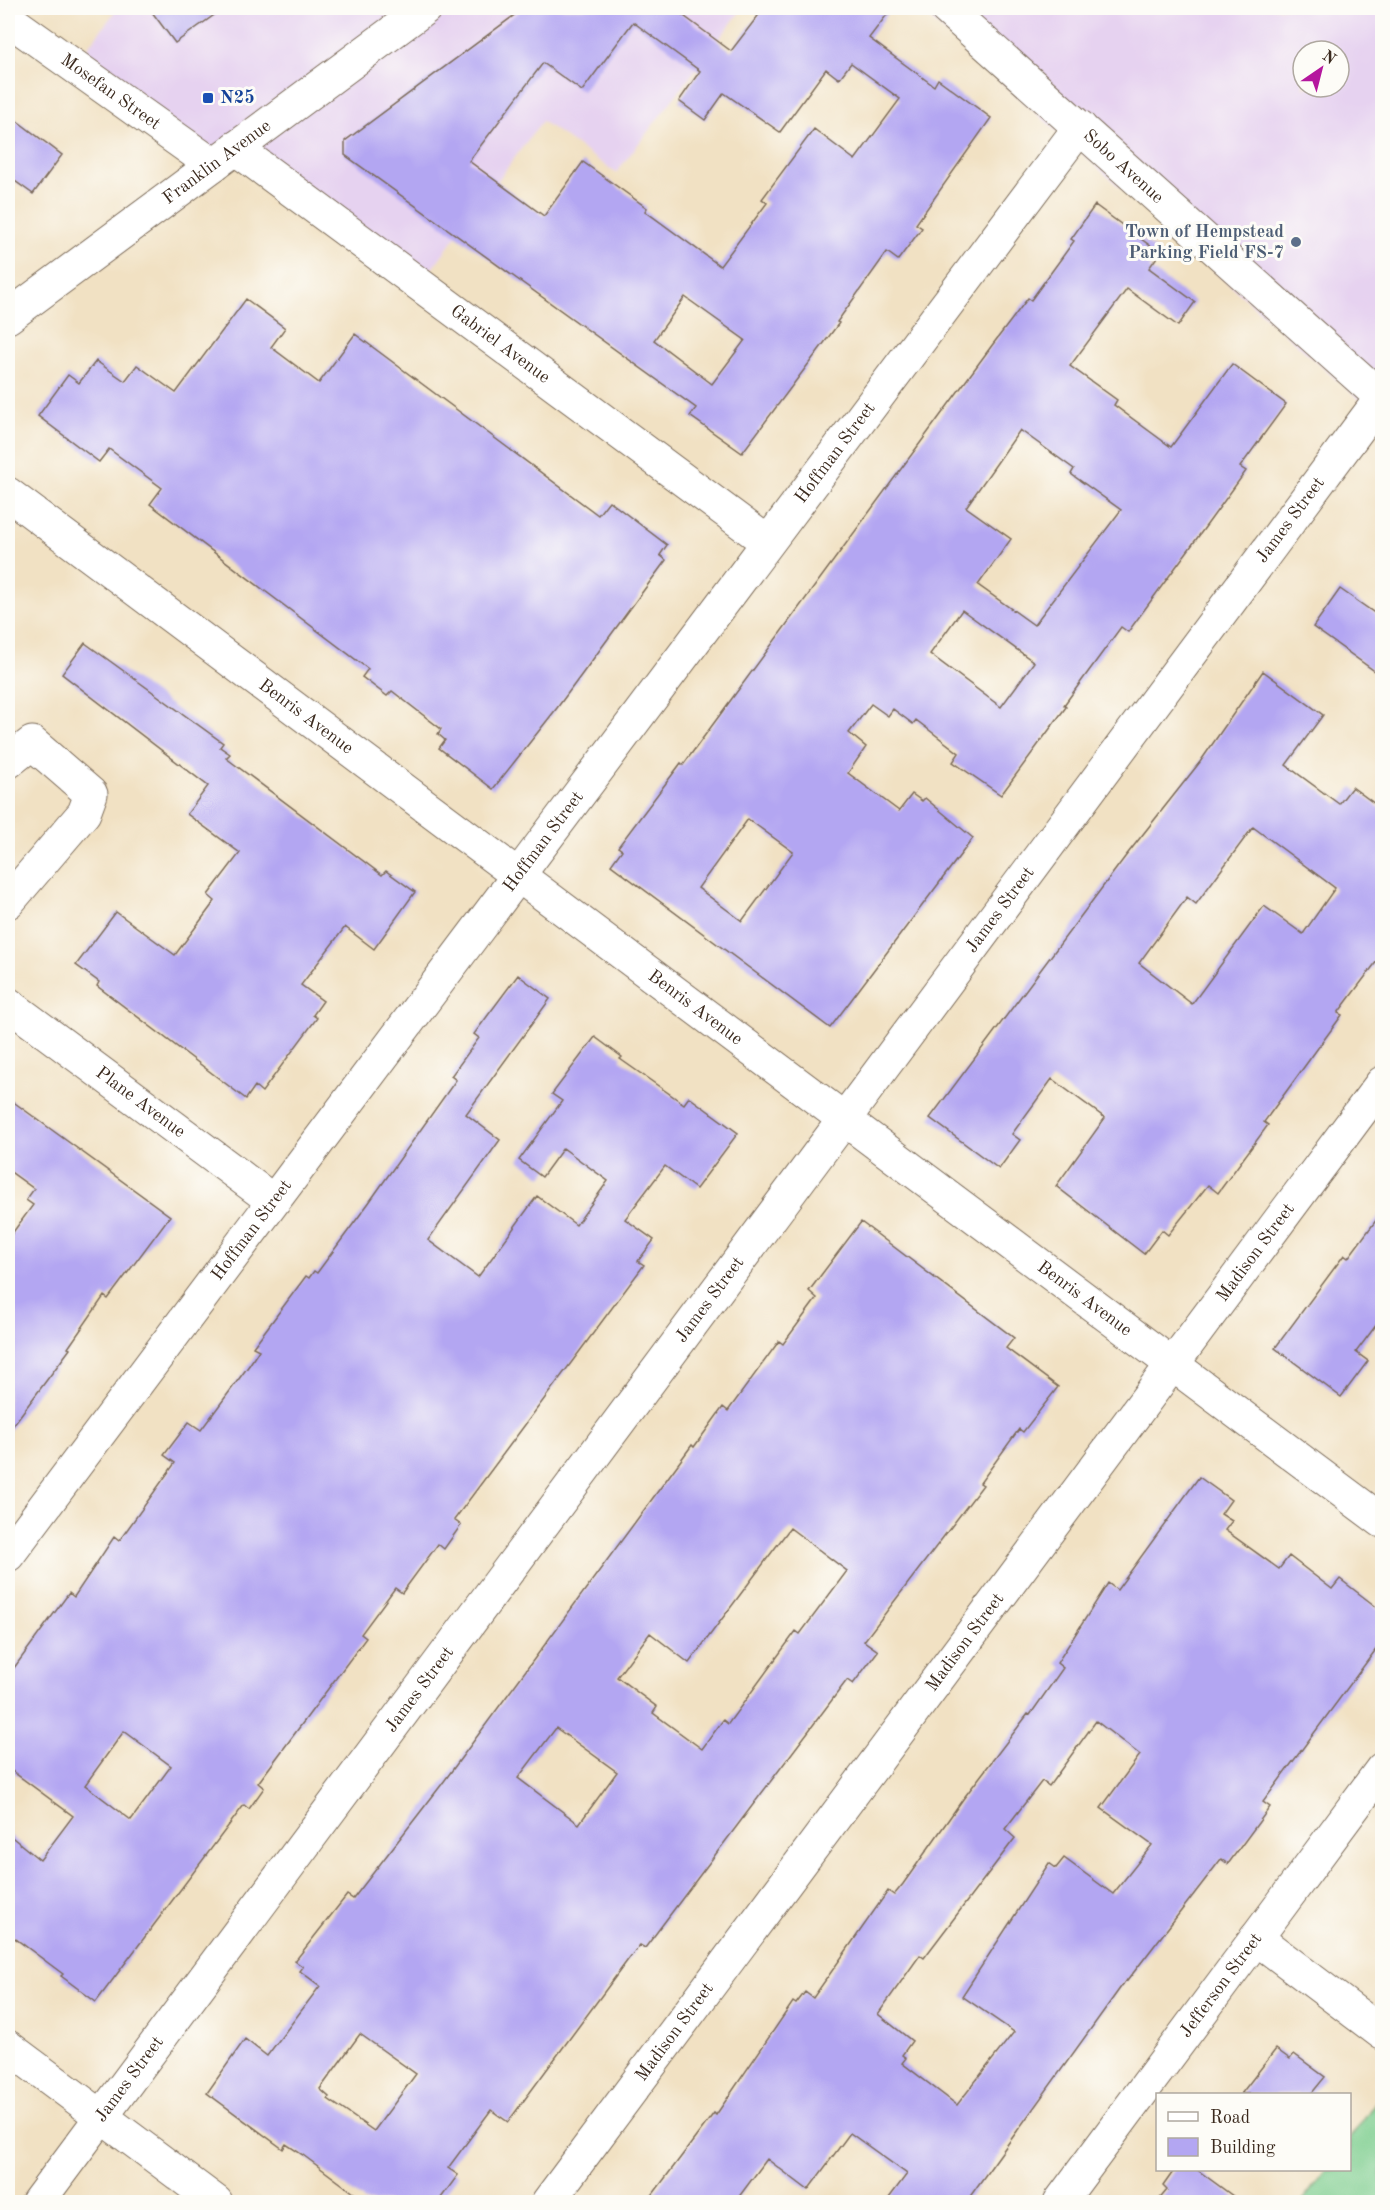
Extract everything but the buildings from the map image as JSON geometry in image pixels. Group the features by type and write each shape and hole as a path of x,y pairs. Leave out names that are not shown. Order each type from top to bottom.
{"street":[{"name":"Franklin Avenue","path":"8,317 425,8"},
{"name":"Sobo Avenue","path":"946,8 1382,398"},
{"name":"Mosefan Street","path":"8,19 224,156"},
{"name":"Hoffman Street","path":"8,1555 18,1519 272,1200 1080,127"},
{"name":"Gabriel Avenue","path":"224,156 766,541"},
{"name":"James Street","path":"38,2202 1382,398"},
{"name":"Benris Avenue","path":"8,494 1383,1521"},
{"path":"8,762 32,743 90,794 84,813 8,902"},
{"name":"Plane Avenue","path":"8,1004 272,1200"},
{"name":"Madison Street","path":"548,2202 1383,1083"},
{"name":"Jefferson Street","path":"1060,2202 1383,1769"},
{"path":"1256,1938 1383,2032"},
{"path":"8,2047 216,2202"}],"shaded area":[{"path":"118,8 743,8 616,173 542,121 422,282 246,149 217,171 71,69"},
{"name":"Town of Hempstead Parking Field FS-7","path":"918,8 1382,8 1382,420"}],"green space":[{"path":"1382,2093 1382,2202 1302,2202 1325,2171 1351,2171 1351,2137"}],"place":[{"name":"N25","path":"208,98"},
{"name":"Town of Hempstead Parking Field FS-7","path":"1296,242"}]}
